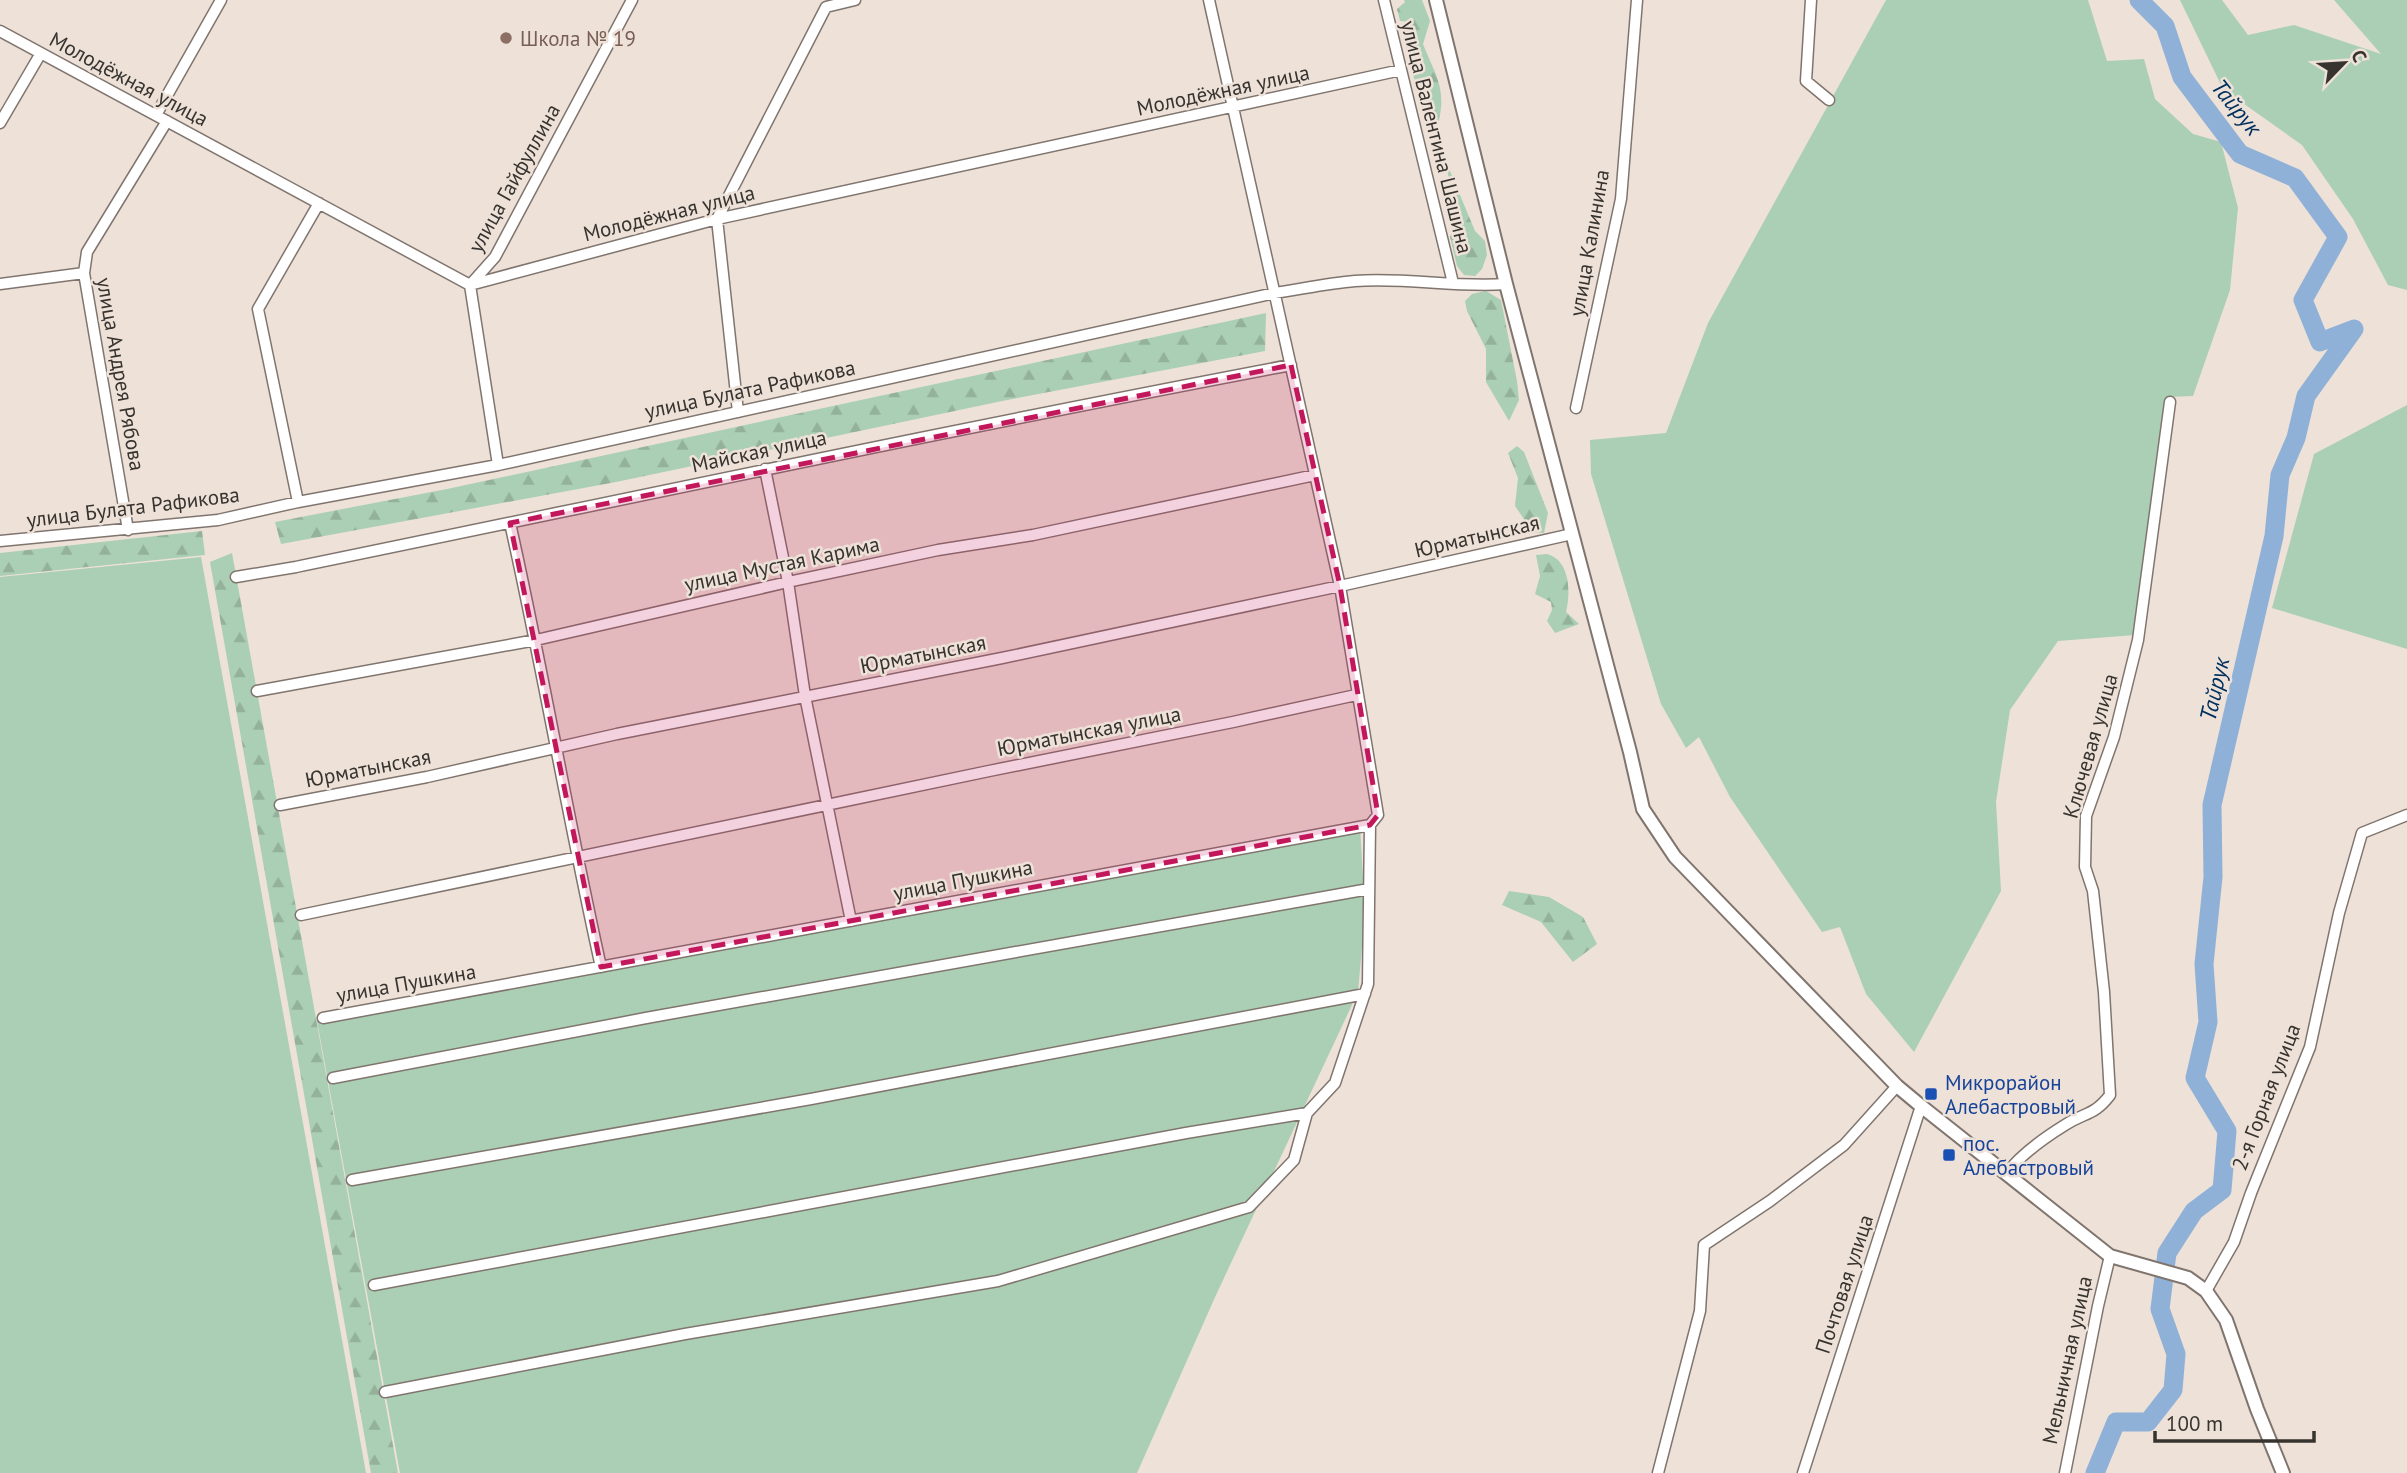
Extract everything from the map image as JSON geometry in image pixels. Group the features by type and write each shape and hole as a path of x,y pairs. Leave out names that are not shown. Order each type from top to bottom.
{"street":[{"path":"156,115 221,0"},
{"name":"улица Гайфуллина","path":"470,285 495,257 632,0"},
{"path":"738,412 717,219 826,7 855,0"},
{"path":"385,1392 685,1334 998,1281 1250,1207 1294,1160 1307,1113 1335,1083 1368,984 1370,825 1378,815 1340,586 1209,0"},
{"name":"улица Валентина Шашина","path":"1384,0 1452,283"},
{"path":"1436,0 1506,284 1643,810 1675,857 1897,1086 2110,1256 2188,1278 2206,1291 2226,1320 2283,1473"},
{"name":"улица Калинина","path":"1576,408 1621,199 1637,0"},
{"path":"1811,0 1806,81 1829,100"},
{"name":"Молодёжная улица","path":"0,31 470,285 717,219 1401,70"},
{"path":"0,122 41,53"},
{"name":"улица Андрея Рябова","path":"128,530 84,273 87,252 167,121"},
{"path":"298,502 258,309 319,203"},
{"path":"0,284 84,273"},
{"name":"улица Булата Рафикова","path":"0,541 218,520 298,502 498,465 1275,293 1356,281 1452,283 1478,287 1506,284"},
{"path":"470,285 498,465"},
{"name":"Майская улица","path":"236,577 1291,365"},
{"name":"Ключевая улица","path":"2006,1174 2017,1160 2066,1124 2099,1109 2110,1095 2104,992 2093,891 2085,867 2086,816 2114,737 2138,640 2170,402"},
{"path":"765,469 788,582 805,696 851,921"},
{"name":"улица Мустая Карима","path":"257,691 536,640 939,550 1032,535 1315,475"},
{"path":"510,523 536,640 576,857 601,967"},
{"name":"Юрматынская","path":"280,804 427,777 555,747 1002,658 1572,534"},
{"name":"Юрматынская улица","path":"301,915 1356,695"},
{"name":"2-я Горная улица","path":"2206,1291 2234,1242 2310,1047 2339,913 2362,833 2407,815"},
{"name":"улица Пушкина","path":"323,1018 1370,825"},
{"path":"333,1077 646,1018 1370,889"},
{"path":"352,1180 811,1098 1365,994"},
{"path":"1658,1473 1700,1311 1704,1245 1770,1201 1844,1145 1897,1086"},
{"name":"Почтовая улица","path":"1803,1473 1921,1106"},
{"path":"374,1285 1307,1113"},
{"name":"Мельничная улица","path":"2065,1473 2110,1256"}],"highlighted area":[{"path":"1291,365 1340,586 1378,815 1370,825 601,967 510,523"}],"green space":[{"path":"1404,0 1422,0 1430,21 1423,44 1440,86 1440,118 1436,132 1424,114 1406,49 1410,30 1408,22 1400,21 1397,9"},
{"path":"1886,0 2088,0 2107,61 2144,59 2155,99 2193,134 2221,142 2238,208 2230,290 2193,396 2169,397 2135,635 2058,641 2010,710 1996,802 2001,891 1914,1052 1866,994 1840,927 1822,932 1730,797 1699,737 1686,748 1661,704 1591,474 1590,440 1666,433 1708,323"},
{"path":"2180,0 2222,0 2248,35 2294,25 2381,54 2334,0 2407,0 2407,290 2388,285 2353,219 2302,145 2223,89"},
{"path":"1445,159 1475,231 1485,241 1487,255 1482,269 1475,276 1464,275 1457,266 1450,237 1457,220"},
{"path":"1486,291 1501,300 1517,381 1519,400 1509,421 1486,382 1486,349 1467,311 1465,301 1472,294"},
{"path":"1266,313 1265,351 1007,400 616,482 281,544 275,522 447,489"},
{"path":"2407,405 2407,649 2272,608 2314,454"},
{"path":"1517,446 1524,452 1548,513 1544,533 1533,532 1515,506 1518,478 1508,453"},
{"path":"202,531 205,555 0,576 0,553"},
{"path":"232,553 398,1473 371,1473 210,562"},
{"path":"1547,554 1555,557 1564,570 1568,586 1566,612 1579,624 1555,633 1547,621 1552,610 1551,602 1535,594 1540,576 1536,555"},
{"path":"201,557 366,1473 0,1473 0,577"},
{"path":"1360,826 1365,913 1358,992 1216,1295 1137,1473 400,1473 317,1021"},
{"path":"1509,891 1549,897 1583,917 1597,944 1573,962 1541,922 1502,905"}],"waterway":[{"name":"Тайрук","path":"2095,1473 2116,1422 2148,1422 2173,1390 2176,1354 2160,1309 2167,1253 2194,1211 2222,1190 2227,1131 2195,1078 2208,1022 2204,964 2213,877 2212,805 2274,536 2280,475 2296,438 2306,396 2354,329 2320,342 2303,300 2338,237 2295,178 2240,154 2182,77 2165,26 2139,0"}],"place":[{"name":"Школа № 19","path":"506,38"},
{"name":"Микрорайон Алебастровый","path":"1931,1094"},
{"name":"пос. Алебастровый","path":"1949,1155"}]}
